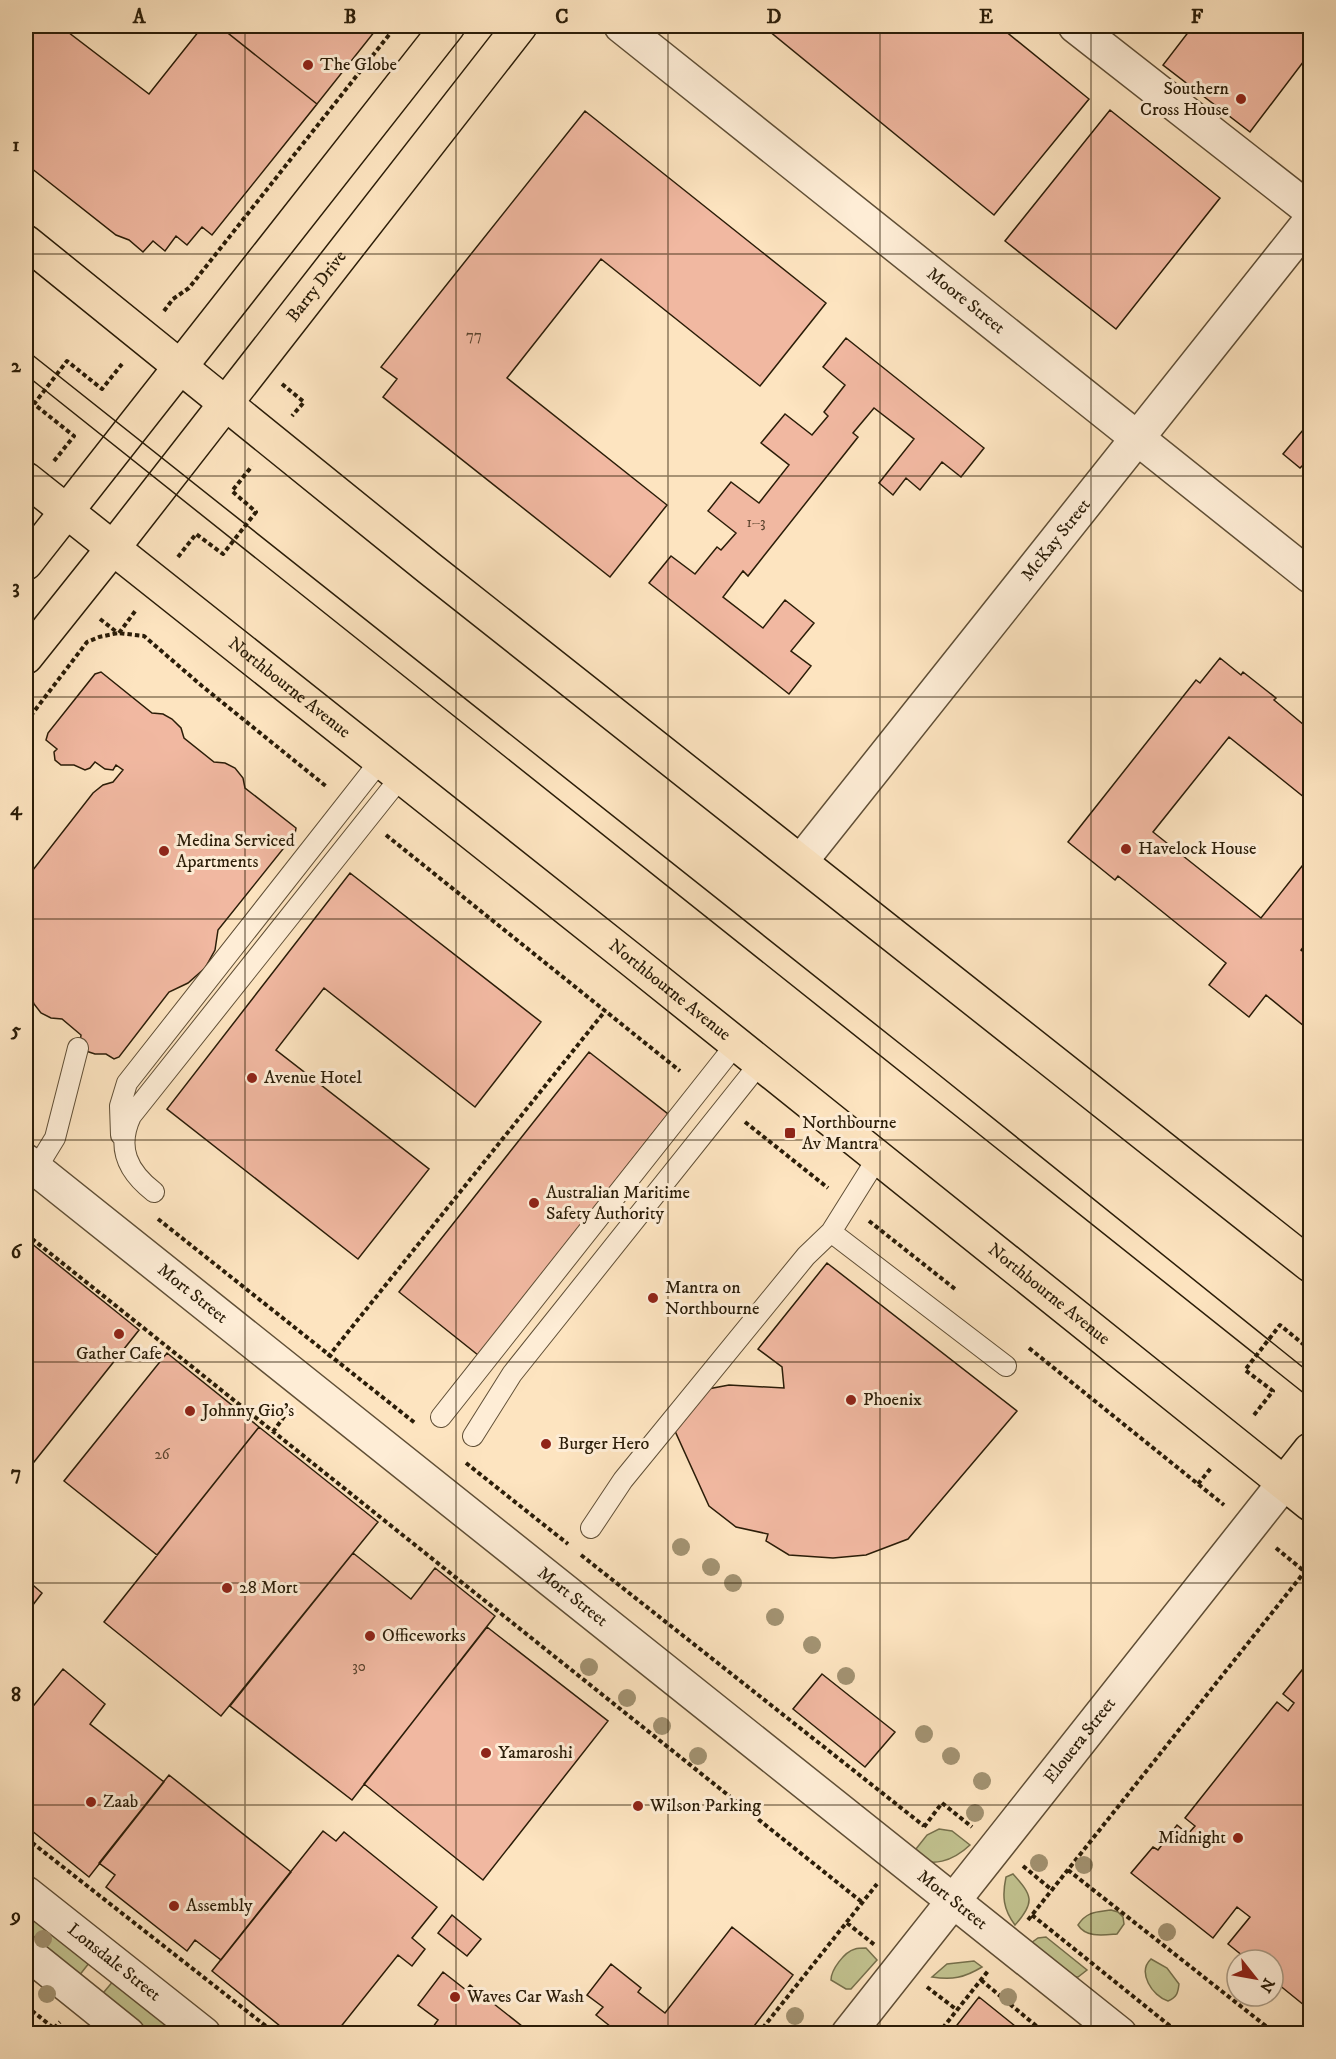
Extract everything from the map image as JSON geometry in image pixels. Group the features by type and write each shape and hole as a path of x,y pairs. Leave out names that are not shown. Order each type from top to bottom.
{"main road":[{"path":"26,563 448,26"},
{"name":"Barry Drive","path":"26,657 519,26"},
{"path":"26,242 429,568 1311,1265"},
{"name":"Northbourne Avenue","path":"26,479 1311,1504"},
{"name":"Elouera Street","path":"1284,1483 1311,1450"}],"street":[{"name":"Moore Street","path":"621,26 1311,576"},
{"path":"1075,26 1311,210"},
{"name":"McKay Street","path":"801,861 1311,221"},
{"name":"Mort Street","path":"31,1165 1120,2034"},
{"name":"Elouera Street","path":"848,2034 1284,1483"},
{"name":"Lonsdale Street","path":"26,1893 204,2034"},
{"path":"26,1952 128,2034"}],"lane":[{"path":"154,1192 139,1180 129,1164 120,1132 120,1106 127,1083 347,803 390,769"},
{"path":"124,1147 124,1130 131,1116 368,820 390,769"},
{"path":"31,1165 55,1138 78,1048"},
{"path":"441,1417 702,1088 748,1053"},
{"path":"473,1436 512,1374 725,1106 748,1053"},
{"path":"591,1528 630,1471 806,1256 831,1232 878,1157"},
{"path":"831,1232 1006,1366"}],"path":[{"path":"173,299 189,288 396,26"},
{"path":"74,436 34,404 67,362 102,389"},
{"path":"196,534 223,554 256,512 232,491"},
{"path":"26,722 87,642 118,633 144,636 347,803"},
{"path":"368,820 702,1088"},
{"path":"273,1432 330,1355 605,1011"},
{"path":"725,1106 957,1291"},
{"path":"26,1114 55,1138"},
{"path":"157,1219 420,1427"},
{"path":"26,1234 863,1903"},
{"path":"1273,1391 1245,1370 1280,1325 1303,1344 1311,1335"},
{"path":"1022,1343 1198,1484"},
{"path":"466,1463 924,1826"},
{"path":"938,2034 1311,1565"},
{"path":"1305,1572 1311,1576"},
{"path":"758,2034 942,1803"},
{"path":"26,1838 276,2034"},
{"path":"1068,1870 1276,2034"},
{"path":"1032,1915 1180,2034"},
{"path":"981,1980 1046,2034"},
{"path":"26,2006 61,2034"}],"green space":[{"path":"939,1829 952,1831 970,1845 950,1859 942,1861 927,1861 912,1854 927,1835"},
{"path":"1013,1874 1028,1893 1029,1899 1026,1910 1015,1925 1006,1908 1004,1896 1006,1877"},
{"path":"26,1902 93,1958 75,1981 26,1940"},
{"path":"1111,1910 1123,1917 1124,1924 1117,1934 1090,1934 1078,1925 1089,1915"},
{"path":"1046,1937 1087,1970 1078,1977 1071,1977 1031,1943 1038,1938"},
{"path":"866,1948 877,1960 851,1989 846,1989 831,1980 843,1957 855,1949"},
{"path":"1151,1959 1167,1968 1179,1984 1176,1994 1168,2001 1157,1994 1148,1983 1146,1970"},
{"path":"974,1961 982,1967 964,1976 932,1977 947,1964"},
{"path":"114,1980 180,2033 142,2033 99,1998"}],"building":[{"path":"26,26 60,26 149,94 203,26 219,26 317,104 212,235 202,227 187,245 176,236 165,251 153,241 143,252 129,240 116,235 26,164"},
{"name":"The Globe","path":"219,26 379,26 317,104"},
{"path":"763,26 999,26 1089,99 994,215"},
{"name":"Southern Cross House","path":"1193,26 1246,26 1251,29 1254,26 1310,26 1310,53 1250,132 1163,65"},
{"path":"1110,110 1220,198 1116,329 1005,241"},
{"path":"585,111 826,303 760,386 601,259 507,378 667,505 610,577 383,397 397,379 381,367"},
{"path":"846,338 984,448 961,477 942,462 920,490 906,478 893,495 879,483 914,439 874,408 853,433 858,437 748,576 743,571 723,597 763,628 785,600 814,623 791,651 811,666 789,694 649,583 671,556 695,574 717,547 721,550 736,533 708,511 731,482 759,503 789,465 761,443 785,414 812,435 828,416 824,412 845,385 823,367"},
{"path":"1303,430 1310,436 1310,466 1306,462 1300,468 1283,454"},
{"name":"Havelock House","path":"1220,658 1241,675 1243,672 1276,698 1274,700 1310,730 1310,802 1229,737 1153,832 1261,918 1310,856 1310,938 1301,950 1310,957 1310,1031 1266,995 1249,1017 1209,985 1226,963 1118,876 1115,880 1068,842 1196,680 1200,683"},
{"name":"Medina Serviced Apartments","path":"101,672 152,713 163,714 172,719 181,728 184,738 214,762 225,763 235,768 243,778 245,788 296,828 295,834 218,930 215,950 205,968 188,983 169,992 119,1057 114,1059 106,1054 86,1051 80,1043 81,1035 62,1019 51,1018 41,1013 26,990 26,890 29,875 93,793 103,785 113,782 123,770 116,765 113,770 105,769 95,762 85,770 74,765 61,765 55,760 54,752 57,749 46,740 48,733 95,674"},
{"name":"Avenue Hotel","path":"350,873 541,1022 475,1107 324,988 276,1050 429,1169 358,1259 167,1109"},
{"name":"Australian Maritime Safety Authority","path":"589,1052 668,1114 478,1355 399,1292"},
{"path":"26,1239 139,1330 26,1472"},
{"name":"Phoenix","path":"827,1263 1017,1411 908,1539 866,1555 833,1558 789,1555 766,1541 768,1534 736,1527 709,1506 675,1431 708,1389 729,1385 784,1388 782,1367 758,1349"},
{"path":"167,1353 259,1427 157,1555 64,1481"},
{"name":"28 Mort","path":"259,1427 378,1522 221,1716 104,1622"},
{"path":"353,1553 411,1599 435,1568 495,1616 352,1800 230,1706"},
{"path":"26,1579 42,1593 26,1614"},
{"name":"Yamaroshi","path":"487,1627 608,1721 483,1880 364,1784"},
{"name":"Midnight","path":"1310,1660 1310,1835 1305,1841 1310,1845 1310,2010 1285,1990 1285,1948 1233,1948 1228,1944 1250,1917 1237,1907 1213,1938 1131,1873 1153,1847 1158,1850 1177,1825 1188,1834 1195,1826 1185,1818 1277,1702 1288,1711 1294,1703 1283,1694"},
{"path":"63,1669 105,1704 90,1724 164,1782 89,1877 26,1826 26,1715"},
{"path":"822,1674 895,1732 865,1767 793,1709"},
{"path":"169,1775 291,1872 221,1960 195,1940 187,1951 106,1887 115,1875 99,1863"},
{"path":"323,1831 336,1841 344,1832 437,1907 412,1938 425,1949 412,1966 398,1955 335,2034 290,2034 212,1971"},
{"path":"452,1915 481,1939 467,1956 438,1933"},
{"path":"732,1927 793,1975 748,2034 620,2034 596,2015 603,2007 587,1995 611,1964 641,1988 638,1992 665,2013"},
{"name":"Waves Car Wash","path":"443,1972 466,1990 470,1985 532,2034 428,2034 438,2020 418,2005"},
{"path":"979,1997 1025,2034 950,2034"}],"tram line":[{"path":"26,350 928,1066 1310,1373"},
{"path":"26,375 1310,1398"}],"place":[{"name":"The Globe","path":"308,65"},
{"name":"Southern Cross House","path":"1241,99"},
{"name":"Havelock House","path":"1126,849"},
{"name":"Medina Serviced Apartments","path":"164,851"},
{"name":"Avenue Hotel","path":"252,1078"},
{"name":"Northbourne Av Mantra","path":"790,1133"},
{"name":"Australian Maritime Safety Authority","path":"534,1203"},
{"name":"Mantra on Northbourne","path":"653,1298"},
{"name":"Gather Cafe","path":"119,1334"},
{"name":"Phoenix","path":"851,1400"},
{"name":"Johnny Gio's","path":"190,1411"},
{"name":"Burger Hero","path":"546,1444"},
{"name":"28 Mort","path":"227,1588"},
{"name":"Officeworks","path":"370,1636"},
{"name":"Yamaroshi","path":"486,1753"},
{"name":"Zaab","path":"91,1802"},
{"name":"Wilson Parking","path":"638,1806"},
{"name":"Midnight","path":"1238,1838"},
{"name":"Assembly","path":"174,1906"},
{"name":"Waves Car Wash","path":"455,1997"}]}
